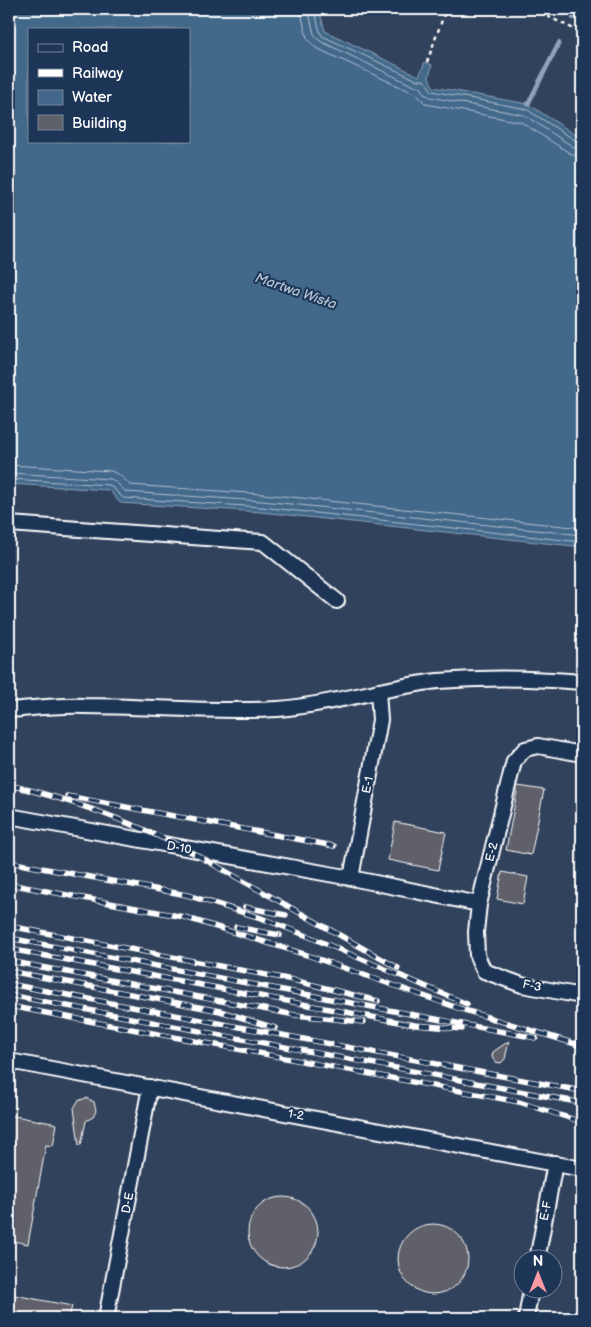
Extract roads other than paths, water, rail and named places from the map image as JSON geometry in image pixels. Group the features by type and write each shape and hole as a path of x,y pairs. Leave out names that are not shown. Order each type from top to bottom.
{"lane":[{"path":"9,524 262,542 337,601"},
{"path":"9,710 84,706 245,711 296,708 378,691 438,682 487,679 582,682"},
{"name":"E-1","path":"350,878 380,720 378,691"},
{"name":"E-2","path":"484,971 477,956 476,932 479,904 514,761 525,749 538,746 582,754"},
{"name":"D-10","path":"9,816 350,878 479,904"},
{"name":"F-3","path":"484,971 522,985 582,996"},
{"name":"1-2","path":"9,1061 582,1169"},
{"name":"D-E","path":"106,1318 150,1087"},
{"name":"E-F","path":"539,1250 555,1164"},
{"path":"526,1318 529,1300"}],"water":[{"name":"Martwa Wisła","path":"9,9 319,9 325,31 419,76 425,62 432,65 429,77 433,87 528,104 582,139 582,547 261,512 120,503 109,490 9,484"}],"waterway":[{"path":"573,18 577,9"},
{"path":"528,104 559,43"}],"railway":[{"path":"9,785 77,804 122,821 188,850 398,968"},
{"path":"67,796 334,846"},
{"path":"9,862 187,895 261,918 310,937 467,1004"},
{"path":"9,884 184,917 307,955 458,1008 582,1046"},
{"path":"245,907 286,915"},
{"path":"9,926 293,980 378,1001"},
{"path":"236,927 280,935"},
{"path":"9,938 536,1038"},
{"path":"9,949 415,1025 462,1029"},
{"path":"9,961 295,1015 363,1022"},
{"path":"9,971 220,1011 275,1028"},
{"path":"9,984 582,1091"},
{"path":"9,995 582,1103"},
{"path":"9,1006 519,1102 582,1122"}]}
